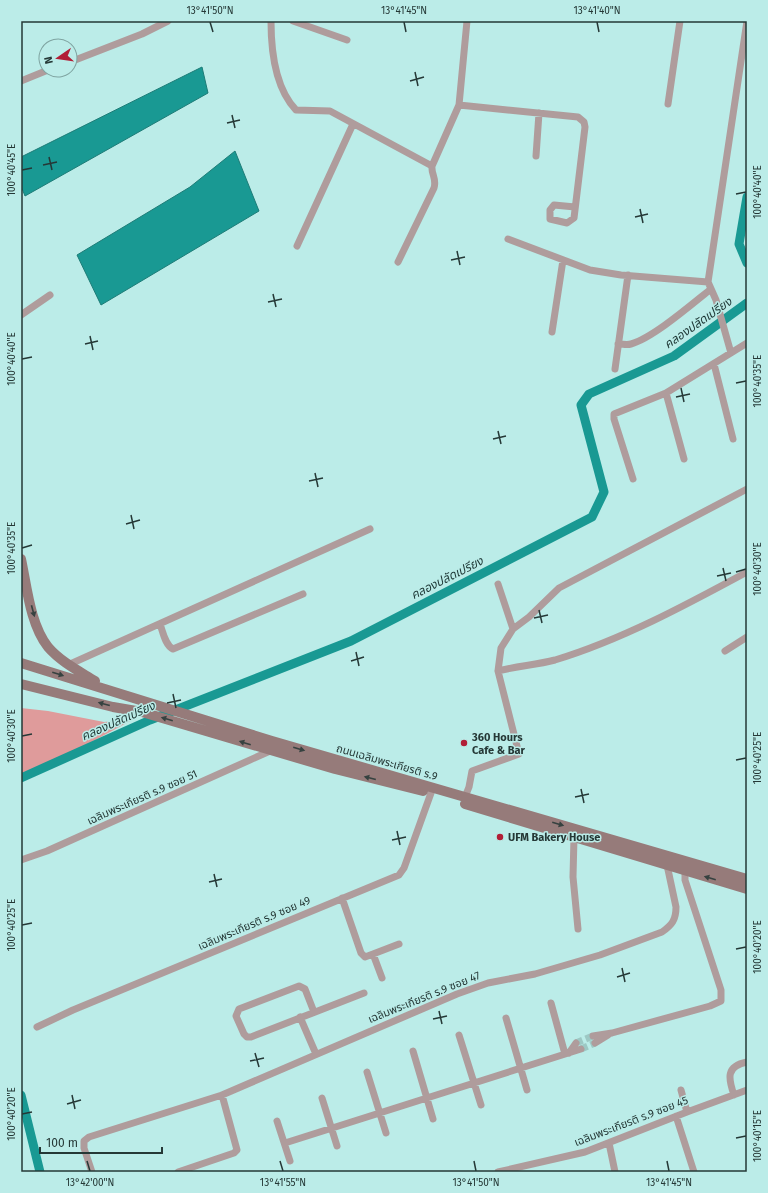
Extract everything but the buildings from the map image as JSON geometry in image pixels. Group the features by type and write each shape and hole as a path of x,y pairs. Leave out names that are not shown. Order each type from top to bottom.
{"main road":[{"path":"21,559 38,627 47,646 68,665 107,689"},
{"name":"ถนนเฉลิมพระเกียรติ ร.9","path":"21,663 156,705 193,721 270,750 431,793 747,889"},
{"name":"ถนนเฉลิมพระเกียรติ ร.9","path":"21,684 142,712 193,721 465,796 747,879"},
{"path":"21,691 40,689"}],"street":[{"path":"78,59 142,34 168,21"},
{"path":"271,21 271,37 278,76 289,103 296,110 330,111 432,166"},
{"path":"293,21 347,40"},
{"path":"398,262 434,188 436,180 432,166 459,105 466,21"},
{"path":"668,104 680,21"},
{"path":"731,353 716,300 710,286 747,21"},
{"path":"21,81 38,74"},
{"path":"459,105 578,118 584,122 585,127 575,207"},
{"path":"536,156 540,113"},
{"path":"297,246 353,124"},
{"path":"508,239 590,270 710,286"},
{"path":"552,332 563,260"},
{"path":"615,369 624,275"},
{"path":"618,344 629,345 640,341 680,314 710,286"},
{"path":"21,315 50,295"},
{"path":"633,479 614,419 614,414 666,393 747,343"},
{"path":"714,364 733,439"},
{"path":"666,393 684,459"},
{"path":"465,796 469,787 472,771 519,754 498,671 501,648 513,629 529,617 560,588 747,489"},
{"path":"68,665 160,624 238,586 370,529"},
{"path":"498,671 515,667 535,665 580,652 677,608 747,572"},
{"path":"498,584 513,629"},
{"path":"160,624 170,648 173,649 303,594"},
{"path":"725,650 747,637"},
{"name":"เฉลิมพระเกียรติ ร.9 ซอย 51","path":"21,860 54,848 270,750"},
{"name":"เฉลิมพระเกียรติ ร.9 ซอย 49","path":"37,1027 73,1010 399,875 404,868 431,793"},
{"path":"574,837 573,877 578,929"},
{"name":"เฉลิมพระเกียรติ ร.9 ซอย 47","path":"92,1172 84,1148 84,1141 89,1137 222,1095 457,994 488,983 535,974 600,955 662,932 670,927 676,914 667,865"},
{"path":"593,1036 612,1034 710,1006 721,1001 721,990 686,880 685,870"},
{"path":"342,898 361,953 366,957 399,944"},
{"path":"374,954 382,978"},
{"path":"314,1012 305,989 299,986 239,1009 236,1016 244,1034 247,1037 314,1012 364,993"},
{"path":"551,1003 567,1054"},
{"path":"300,1017 316,1054"},
{"path":"506,1018 527,1090"},
{"path":"595,1043 612,1034"},
{"path":"459,1035 481,1105"},
{"path":"567,1054 576,1043"},
{"path":"285,1143 581,1049"},
{"path":"413,1051 433,1119"},
{"path":"734,1095 730,1083 730,1072 738,1064 747,1062"},
{"path":"367,1072 386,1133"},
{"path":"681,1090 687,1112"},
{"name":"เฉลิมพระเกียรติ ร.9 ซอย 45","path":"498,1172 585,1152 747,1090"},
{"path":"178,1172 234,1153 237,1150 222,1095"},
{"path":"322,1098 337,1146"},
{"path":"676,1116 694,1172"},
{"path":"277,1121 290,1161"},
{"path":"609,1144 615,1172"}],"shaded area":[{"path":"21,708 48,711 104,722 134,719 84,746 21,775"}],"water":[{"path":"202,67 208,93 25,196 21,186 21,157"},
{"path":"235,151 259,211 101,305 77,255 190,187"}],"waterway":[{"path":"747,197 739,244 747,263"},
{"name":"คลองปลัดเปรียง","path":"21,778 150,720 351,641 592,517 604,492 581,405 589,394 674,356 747,303"},
{"path":"21,1095 40,1172"}],"tunnel":[{"path":"576,1043 593,1036"},
{"path":"581,1049 595,1043"}],"place":[{"name":"360 Hours Cafe & Bar","path":"464,743"},
{"name":"UFM Bakery House","path":"500,837"}]}
